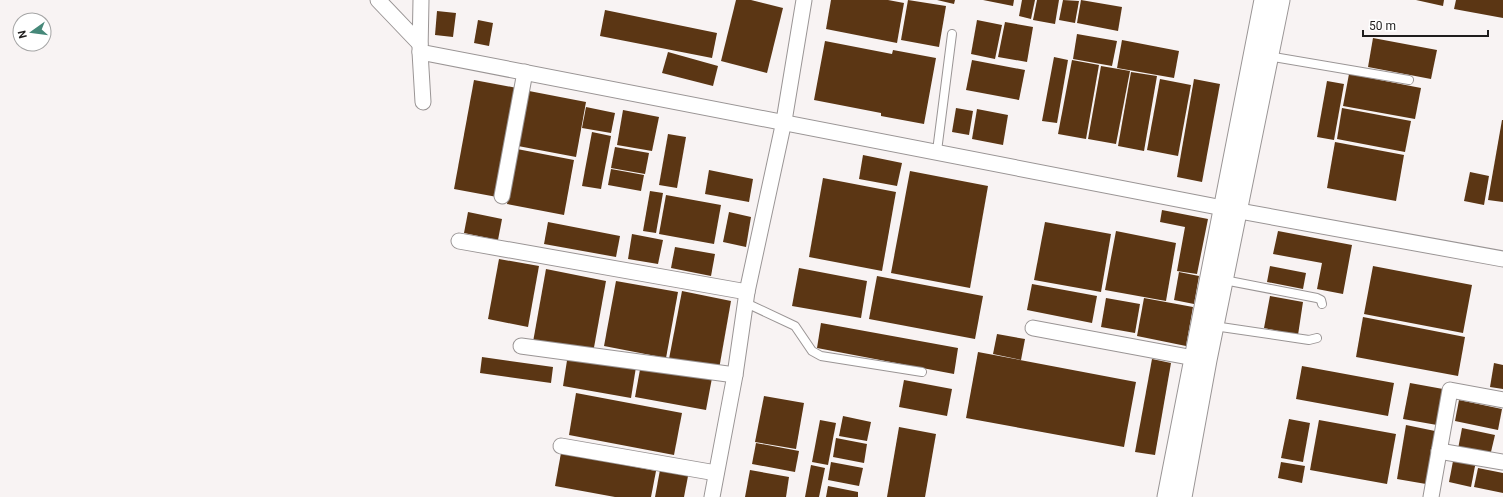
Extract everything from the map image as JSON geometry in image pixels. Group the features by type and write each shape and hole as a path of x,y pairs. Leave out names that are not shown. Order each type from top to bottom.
{"street":[{"path":"378,0 420,48 525,72 784,121 1230,209 1503,259"},
{"path":"421,0 420,48 423,102"},
{"path":"712,497 735,375 747,297 784,121 803,0"},
{"path":"1182,497 1224,280 1230,209 1264,0"},
{"path":"1167,497 1194,358 1268,56 1280,0"},
{"path":"502,196 525,72"},
{"path":"459,241 747,297"},
{"path":"1033,328 1194,358"},
{"path":"521,346 735,375"},
{"path":"1431,497 1450,390 1503,400"},
{"path":"561,446 716,473"},
{"path":"1439,451 1503,462"}],"lane":[{"path":"937,151 952,34"},
{"path":"1268,56 1409,80"},
{"path":"1224,280 1317,298 1322,304"},
{"path":"747,297 795,326 812,351 821,356 922,372"},
{"path":"1214,326 1309,340 1317,338"}],"building":[{"path":"736,0 751,0 783,8 767,73 721,61"},
{"path":"831,0 888,0 904,3 897,43 826,29"},
{"path":"908,0 946,6 939,47 901,40"},
{"path":"937,0 955,0 954,4"},
{"path":"983,0 1014,0 1013,6"},
{"path":"1022,0 1035,0 1031,19 1019,16"},
{"path":"1037,0 1059,0 1055,24 1033,20"},
{"path":"1063,0 1079,1 1075,23 1059,20"},
{"path":"1081,0 1122,7 1118,31 1077,23"},
{"path":"1416,0 1444,0 1443,6"},
{"path":"1456,0 1503,0 1503,18 1454,9"},
{"path":"605,10 717,33 712,58 600,36"},
{"path":"437,11 456,13 453,37 435,35"},
{"path":"478,20 493,23 489,46 474,43"},
{"path":"977,20 1002,25 995,59 971,54"},
{"path":"1005,22 1033,27 1027,62 998,57"},
{"path":"1077,34 1117,41 1112,66 1073,59"},
{"path":"1373,38 1437,50 1431,79 1368,67"},
{"path":"1122,40 1179,51 1174,78 1117,68"},
{"path":"825,41 892,54 893,50 936,58 924,124 881,116 881,113 814,100"},
{"path":"668,52 718,66 713,86 662,73"},
{"path":"1054,57 1068,60 1057,123 1042,121"},
{"path":"972,60 1025,70 1019,100 966,90"},
{"path":"1072,60 1099,65 1086,139 1058,134"},
{"path":"1101,66 1130,71 1116,144 1088,139"},
{"path":"1131,72 1157,76 1144,151 1118,146"},
{"path":"1349,74 1421,88 1415,119 1343,106"},
{"path":"1160,79 1191,85 1178,156 1147,150"},
{"path":"1194,79 1220,84 1202,182 1177,177"},
{"path":"474,80 517,88 497,197 454,189"},
{"path":"1327,81 1344,84 1334,140 1317,137"},
{"path":"529,91 586,102 576,157 518,146"},
{"path":"586,107 615,113 611,133 582,128"},
{"path":"956,108 973,111 969,135 952,132"},
{"path":"1342,108 1411,121 1405,152 1337,139"},
{"path":"977,109 1008,115 1003,145 972,139"},
{"path":"623,110 659,117 652,151 617,145"},
{"path":"1503,120 1503,202 1488,200"},
{"path":"592,132 611,136 601,189 582,186"},
{"path":"668,134 686,137 677,188 659,185"},
{"path":"1335,142 1404,155 1396,201 1327,188"},
{"path":"615,147 649,153 645,174 611,168"},
{"path":"517,149 574,160 564,215 507,204"},
{"path":"863,155 902,163 897,186 859,179"},
{"path":"611,169 644,175 641,191 608,185"},
{"path":"709,170 753,179 749,202 705,194"},
{"path":"910,171 988,186 970,288 891,273"},
{"path":"1470,172 1489,176 1484,205 1464,201"},
{"path":"823,178 896,192 882,271 809,257"},
{"path":"650,191 663,193 656,233 643,231"},
{"path":"666,195 721,205 714,244 659,234"},
{"path":"1162,210 1208,219 1197,274 1177,271 1185,227 1160,222"},
{"path":"468,212 502,219 498,240 464,233"},
{"path":"729,212 751,217 746,247 723,242"},
{"path":"548,222 620,236 616,257 544,244"},
{"path":"1045,222 1111,234 1101,292 1034,280"},
{"path":"1116,231 1176,243 1166,301 1105,290"},
{"path":"1278,231 1352,245 1343,294 1317,289 1322,263 1273,254"},
{"path":"632,234 663,240 658,264 628,259"},
{"path":"675,247 715,254 711,276 671,268"},
{"path":"499,259 539,266 528,327 488,319"},
{"path":"1270,266 1306,273 1303,289 1267,282"},
{"path":"1373,266 1472,285 1463,333 1364,314"},
{"path":"799,268 867,281 861,318 792,306"},
{"path":"546,269 606,281 593,353 533,342"},
{"path":"1179,272 1199,276 1194,304 1174,300"},
{"path":"877,276 983,296 975,339 869,319"},
{"path":"616,281 678,292 666,358 604,346"},
{"path":"1032,284 1097,296 1092,323 1027,310"},
{"path":"682,291 731,301 719,369 669,359"},
{"path":"1270,296 1303,302 1298,335 1264,328"},
{"path":"1106,298 1140,304 1135,333 1101,327"},
{"path":"1144,298 1193,307 1186,346 1137,336"},
{"path":"1363,317 1465,337 1458,376 1356,357"},
{"path":"821,323 958,348 954,374 817,348"},
{"path":"997,334 1025,339 1021,360 993,354"},
{"path":"978,352 1136,382 1124,447 966,418"},
{"path":"568,354 636,367 631,398 563,386"},
{"path":"482,357 553,367 551,383 480,373"},
{"path":"1152,359 1171,363 1155,455 1135,452"},
{"path":"1494,363 1503,365 1503,389 1490,387"},
{"path":"641,364 712,378 706,410 635,397"},
{"path":"1302,366 1394,383 1388,416 1296,399"},
{"path":"904,380 952,389 947,416 899,407"},
{"path":"1410,383 1443,389 1437,425 1403,419"},
{"path":"576,393 682,413 674,455 569,435"},
{"path":"764,396 804,403 796,449 755,442"},
{"path":"1459,400 1502,409 1498,430 1455,421"},
{"path":"843,416 871,422 867,441 839,436"},
{"path":"1289,419 1310,423 1303,462 1281,458"},
{"path":"820,420 836,423 828,465 812,462"},
{"path":"1319,420 1396,434 1387,484 1310,470"},
{"path":"1406,425 1435,431 1426,484 1397,479"},
{"path":"899,427 936,434 925,497 887,497"},
{"path":"1462,428 1495,435 1490,456 1458,449"},
{"path":"836,438 867,444 864,463 833,457"},
{"path":"756,443 799,451 795,472 752,464"},
{"path":"561,453 656,471 651,497 615,497 555,486"},
{"path":"1454,456 1476,461 1471,487 1449,482"},
{"path":"831,462 863,468 859,486 828,480"},
{"path":"1281,462 1305,466 1302,483 1278,478"},
{"path":"811,465 825,468 819,497 805,497"},
{"path":"1478,468 1503,473 1503,493 1474,487"},
{"path":"660,470 688,476 684,497 655,497"},
{"path":"750,470 789,477 786,497 745,497"},
{"path":"828,486 858,492 858,497 826,497"}]}
